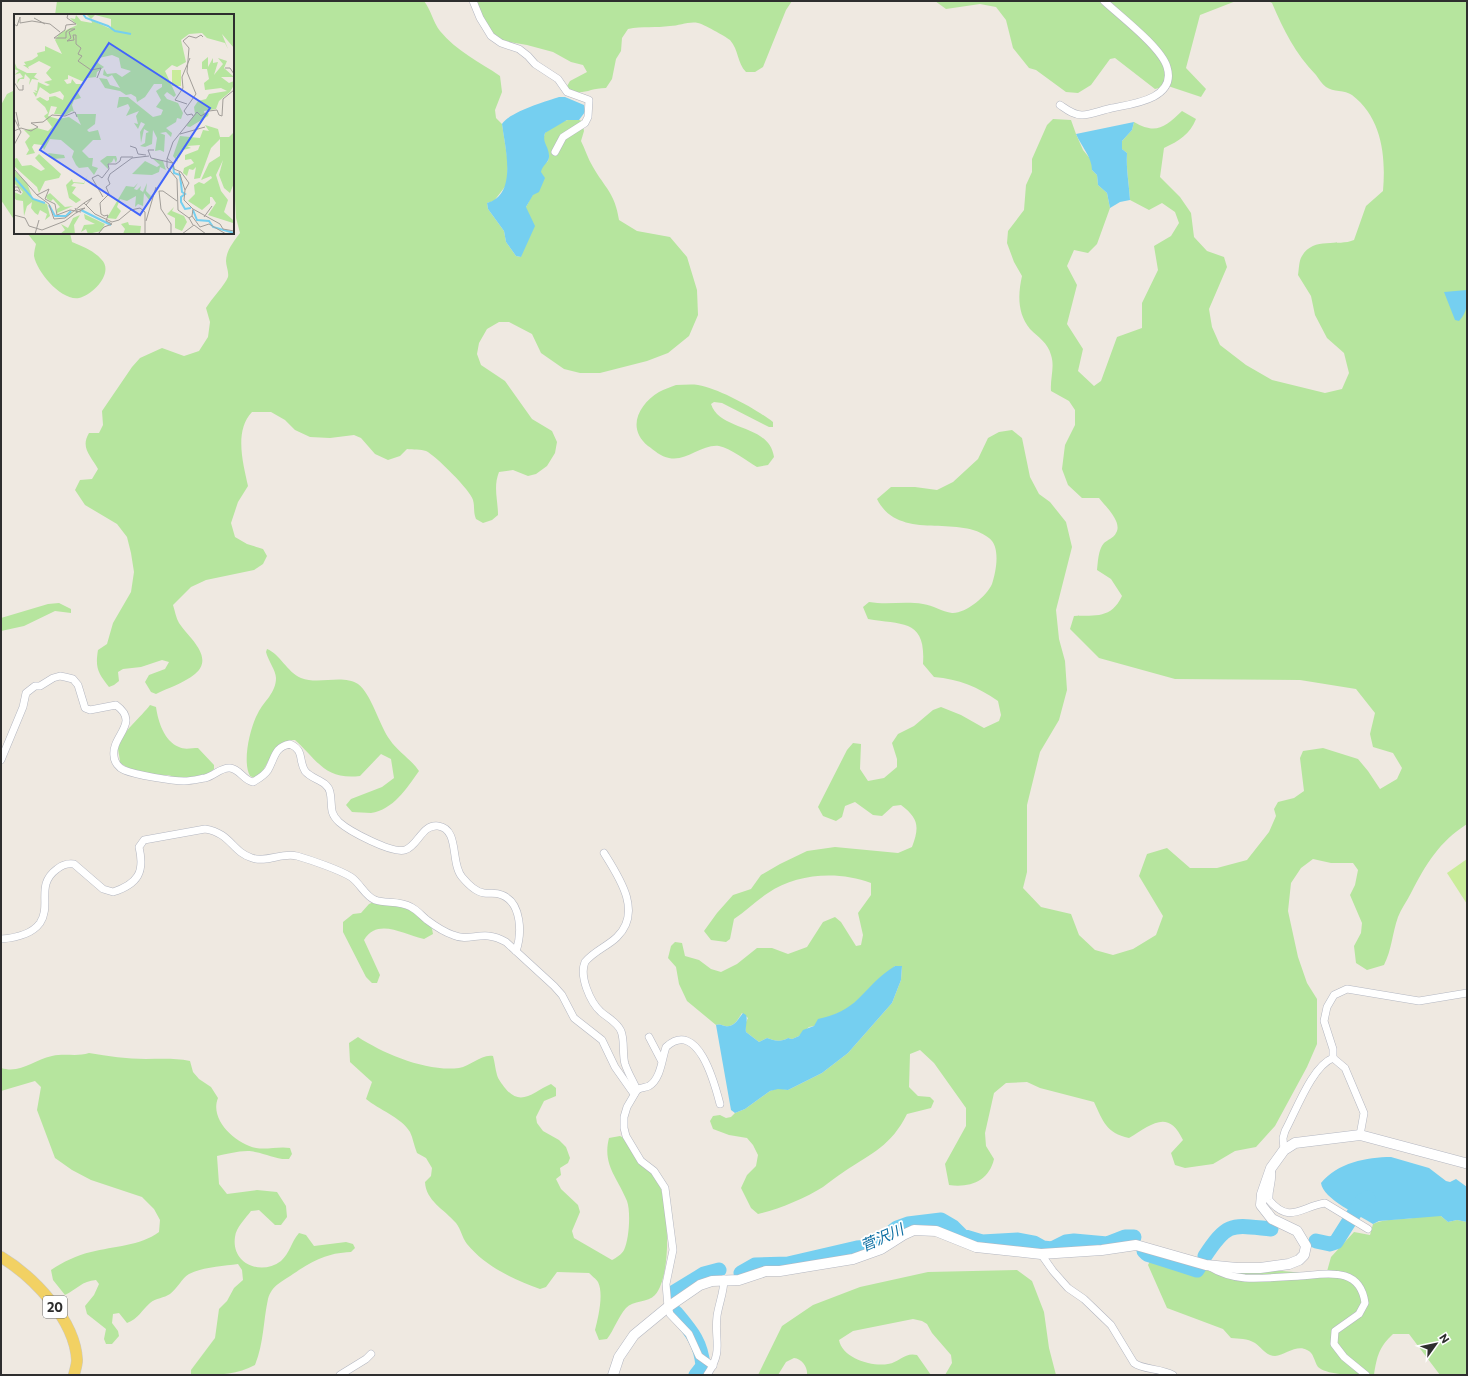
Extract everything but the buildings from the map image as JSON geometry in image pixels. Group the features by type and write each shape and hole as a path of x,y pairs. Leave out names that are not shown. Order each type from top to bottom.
{"main road":[{"name":"20","path":"1,1258 28,1276 56,1309 68,1326 74,1344 77,1361 74,1375"}],"street":[{"path":"473,1 480,18 491,36 501,43 519,48 535,64 558,79 567,92 589,100 588,117 585,123 563,137 554,152"},
{"path":"1060,105 1070,112 1082,115 1147,101 1158,94 1169,77 1167,66 1160,55 1133,27 1104,1"},
{"path":"1,760 23,707 26,693 35,686 60,676 73,680 78,685 85,708 90,710 116,705 125,714 127,720 114,751 114,758 117,764 124,770 143,775 184,781 207,778 224,768 232,768 238,771 246,780 253,782 259,779 268,770 273,754 278,749 290,744 296,747 301,754 305,770 311,776 324,783 330,791 330,809 333,816 340,823 387,848 396,850 405,850 425,831 433,826 439,826 451,834 455,865 462,877 479,892 502,895 514,906 520,929 520,940 516,951"},
{"path":"1,939 12,939 24,934 40,923 43,913 47,878 62,865 74,864 103,889 113,892 136,880 140,873 142,861 139,847 144,840 205,829 221,833 243,854 252,858 261,860 290,854 351,877 375,900 397,902 411,907 428,921 453,935 459,937 478,935 497,937 516,951 554,986 562,995 574,1018 602,1040 615,1067 635,1092"},
{"path":"604,853 627,898 629,915 627,923 620,934 585,962 583,967 583,975 595,1005 600,1011 616,1023 621,1031 625,1065 635,1092"},
{"path":"1333,1058 1333,1049 1324,1021 1327,1006 1334,995 1348,989 1419,1001 1467,993"},
{"path":"649,1037 661,1060"},
{"path":"710,1364 699,1356 689,1334 670,1314 666,1284 673,1250 665,1188 654,1171 641,1161 626,1136 624,1117 635,1092 649,1086 654,1082 658,1075 661,1060 666,1047 670,1044 684,1041 690,1042 698,1048 709,1067 720,1104"},
{"path":"1333,1058 1345,1068 1364,1113 1360,1135"},
{"path":"1284,1150 1283,1138 1285,1131 1317,1070 1327,1060 1333,1058"},
{"path":"1206,1265 1260,1268 1289,1264 1298,1260 1304,1255 1306,1246 1303,1238 1297,1231 1272,1219 1261,1204 1262,1194 1271,1168 1284,1150 1295,1143 1360,1135 1466,1163"},
{"path":"1271,1168 1274,1177 1269,1193 1269,1200 1279,1209 1299,1213 1319,1204 1325,1203 1368,1229"},
{"path":"613,1375 619,1357 634,1335 668,1307 700,1285 712,1280 739,1280 766,1271 794,1269 853,1259 881,1249 914,1230 936,1232 976,1247 1041,1254 1075,1252 1136,1245 1206,1265 1220,1272 1244,1278 1334,1273 1353,1280 1364,1294 1366,1304 1359,1314 1335,1331 1334,1344 1344,1358 1366,1375"},
{"path":"1041,1254 1068,1288 1084,1299 1111,1325 1134,1363 1139,1366 1153,1368 1173,1375"},
{"path":"707,1375 710,1364 718,1347 717,1315 724,1292 724,1279"},
{"path":"340,1375 366,1359 371,1354"}],"green space":[{"path":"57,1 424,1 440,31 446,38 500,76 502,92 495,110 496,118 502,124 508,163 507,184 494,201 487,203 488,209 504,231 506,242 516,256 521,257 526,207 533,194 542,166 548,161 549,156 543,140 545,133 557,124 567,120 577,119 582,121 584,131 581,141 591,164 615,203 619,220 637,231 670,237 687,257 697,290 698,315 689,336 668,353 647,361 600,373 580,373 564,369 541,353 532,334 509,322 499,322 487,329 479,343 477,354 481,365 505,381 532,419 552,431 557,442 555,453 547,466 536,474 528,476 513,470 499,472 496,483 498,515 492,520 483,523 476,519 471,495 444,466 426,451 407,449 400,456 388,460 375,454 361,438 354,435 330,438 310,437 295,430 285,420 271,412 252,412 246,420 243,428 241,448 248,486 238,502 231,523 235,537 247,544 263,549 267,556 263,564 254,570 206,580 191,587 173,605 179,623 194,641 201,654 202,661 200,668 195,674 181,683 156,694 151,692 145,682 149,675 165,669 169,662 162,660 141,667 123,669 118,672 119,681 109,687 98,670 98,650 107,644 113,623 131,592 134,572 131,553 127,537 117,524 85,505 75,490 80,480 92,479 98,469 86,448 87,438 89,433 99,433 103,425 102,411 132,367 140,358 162,348 184,356 199,351 208,337 210,322 206,308 228,277 226,257 231,246 240,233 236,218 234,181 234,14 55,14"},
{"path":"476,1 792,1 786,10 763,67 755,72 746,72 739,61 735,48 730,40 701,24 691,23 673,26 633,28 628,29 622,38 621,51 616,59 612,79 606,88 574,92 566,88 570,81 587,72 583,65 571,62 553,52 527,45 503,41 493,35 483,20"},
{"path":"935,1 1236,1 1200,15 1186,68 1206,89 1201,97 1168,86 1155,89 1115,58 1110,59 1091,85 1078,93 1066,92 1036,70 1029,68 1013,48 1006,20 996,7 980,4 946,9"},
{"path":"1268,1 1467,1 1467,824 1441,846 1422,873 1398,917 1389,953 1384,965 1367,970 1356,963 1354,946 1361,933 1362,923 1350,895 1355,885 1358,870 1353,863 1331,863 1313,859 1301,868 1291,883 1288,911 1298,957 1307,983 1317,999 1317,1044 1307,1067 1275,1126 1256,1147 1235,1151 1213,1164 1185,1168 1175,1165 1171,1153 1183,1140 1171,1124 1159,1122 1152,1124 1129,1138 1115,1133 1106,1125 1094,1102 1040,1088 1027,1082 1006,1083 994,1093 985,1133 986,1146 994,1159 988,1173 983,1178 971,1184 957,1186 949,1185 945,1164 966,1126 966,1108 934,1063 920,1050 910,1054 909,1087 918,1096 930,1097 934,1101 931,1108 907,1114 894,1134 880,1148 823,1187 791,1203 774,1210 758,1214 751,1208 741,1188 747,1175 756,1166 758,1155 753,1145 747,1138 729,1135 713,1129 710,1121 713,1116 720,1115 726,1118 731,1117 770,1091 778,1088 788,1090 822,1073 848,1053 892,1003 901,980 902,967 895,966 848,1009 809,1027 799,1036 780,1041 767,1038 759,1042 746,1032 745,1024 748,1018 742,1013 731,1026 716,1025 687,1001 679,984 676,967 668,958 671,946 675,942 682,943 685,956 699,960 711,969 721,972 737,964 757,948 772,948 788,954 807,947 823,922 835,917 841,922 856,946 861,945 863,935 858,913 871,895 871,883 845,877 818,876 792,881 779,886 734,919 730,939 726,942 711,940 704,931 733,895 751,889 761,875 807,851 835,847 898,853 912,847 917,828 916,823 911,814 901,805 893,806 882,816 873,815 855,802 845,806 842,817 836,821 823,816 818,807 847,750 853,743 861,744 860,769 868,781 884,778 897,767 897,759 892,743 898,734 914,726 933,710 941,707 961,715 984,728 999,721 1001,715 998,701 983,692 968,684 934,677 923,664 921,639 910,627 892,622 868,619 863,607 869,602 923,604 952,613 963,611 981,599 992,584 995,573 995,547 989,538 976,531 962,528 914,524 899,520 887,512 877,499 891,487 915,487 937,490 953,482 978,459 988,438 999,432 1012,430 1022,438 1030,477 1039,494 1050,502 1066,522 1072,547 1056,610 1059,639 1065,661 1067,690 1059,720 1040,752 1027,805 1027,872 1023,888 1041,907 1071,914 1079,935 1095,950 1113,955 1133,949 1156,935 1163,916 1139,876 1147,854 1167,848 1190,868 1217,868 1247,860 1269,832 1276,816 1274,809 1278,802 1294,798 1304,791 1300,758 1303,751 1323,748 1358,759 1380,789 1397,779 1402,768 1393,753 1373,747 1370,734 1375,713 1356,689 1300,680 1175,679 1099,658 1070,629 1074,616 1096,615 1108,612 1113,609 1122,596 1111,579 1097,570 1102,546 1114,536 1118,529 1115,519 1099,498 1082,498 1068,485 1062,469 1065,445 1075,425 1075,410 1069,401 1051,391 1053,364 1050,351 1030,329 1023,316 1019,296 1022,276 1014,262 1007,243 1008,231 1024,210 1026,185 1032,172 1032,159 1047,125 1053,119 1071,120 1083,150 1092,161 1092,170 1097,175 1098,185 1107,193 1110,208 1097,244 1088,253 1074,250 1067,266 1077,285 1067,324 1083,349 1078,371 1094,386 1101,381 1117,337 1142,328 1142,303 1158,270 1154,246 1171,236 1179,223 1175,212 1162,203 1149,210 1130,200 1127,153 1122,149 1122,141 1132,130 1134,122 1148,128 1160,127 1165,125 1182,111 1196,119 1191,129 1187,133 1174,143 1164,148 1160,177 1180,197 1191,213 1194,237 1207,251 1224,257 1227,267 1209,309 1212,327 1220,345 1246,365 1272,380 1325,393 1342,389 1349,373 1344,353 1327,338 1315,315 1311,296 1298,275 1299,265 1302,256 1313,246 1354,240 1366,206 1383,191 1384,164 1380,138 1376,126 1362,104 1349,93 1332,90 1322,83 1302,58 1281,23 1272,3"},
{"path":"14,91 14,220 1,200 1,105 7,94"},
{"path":"28,234 70,234 72,242 95,253 101,259 105,264 104,276 96,288 85,296 72,298 65,295 51,284 36,263 34,252 36,244"},
{"path":"676,385 698,385 707,387 748,406 773,422 773,427 769,427 722,403 714,402 711,404 716,413 724,419 763,438 770,446 774,457 768,465 757,467 733,452 719,446 706,448 682,458 675,459 663,456 648,446 641,439 638,432 637,424 641,410 652,397 659,392"},
{"path":"59,603 71,609 71,613 55,611 24,626 1,631 1,618 48,604"},
{"path":"267,649 272,651 292,672 301,678 308,680 352,681 363,688 390,740 419,771 393,803 386,808 371,813 352,812 346,805 351,799 382,787 394,778 391,759 381,754 360,776 338,775 330,772 316,762 295,740 288,741 277,748 257,779 250,776 247,754 252,727 260,709 272,693 276,678 266,652"},
{"path":"150,705 156,707 160,724 169,740 181,748 198,748 214,765 214,769 208,774 184,780 168,775 156,776 135,772 120,763 118,747 123,736"},
{"path":"1467,859 1467,904 1447,873"},
{"path":"397,899 410,904 421,911 429,921 433,934 424,939 392,929 376,930 370,933 364,940 380,975 377,983 372,983 366,977 343,932 343,922 353,914 361,913 369,904 376,901"},
{"path":"358,1037 380,1050 406,1060 447,1069 463,1067 480,1058 493,1056 499,1080 511,1094 517,1097 528,1096 551,1084 556,1088 556,1096 544,1101 536,1117 537,1123 543,1131 559,1140 566,1147 570,1158 568,1163 560,1168 561,1175 556,1179 561,1189 578,1205 580,1212 572,1231 574,1238 612,1260 622,1253 626,1245 629,1212 627,1201 609,1164 607,1148 609,1138 620,1136 626,1139 646,1162 656,1177 664,1201 667,1254 665,1271 661,1285 655,1295 652,1298 629,1305 621,1315 607,1339 599,1340 595,1330 600,1306 600,1287 598,1282 589,1273 557,1272 546,1287 540,1289 520,1281 491,1266 474,1252 467,1244 456,1223 432,1200 426,1189 425,1182 431,1176 432,1168 426,1158 417,1153 410,1132 396,1118 366,1099 372,1082 350,1062 349,1043"},
{"path":"89,1053 132,1058 190,1061 193,1072 199,1079 211,1087 218,1098 216,1106 217,1115 226,1130 240,1142 248,1146 264,1149 282,1147 290,1148 292,1154 289,1159 280,1159 251,1151 217,1156 219,1184 227,1194 257,1190 277,1192 286,1206 287,1217 281,1225 275,1225 259,1210 251,1211 239,1226 235,1237 235,1246 238,1254 249,1265 265,1267 281,1261 289,1251 299,1233 306,1235 314,1246 346,1242 353,1244 355,1248 351,1252 334,1254 320,1258 300,1269 272,1290 266,1307 262,1340 255,1365 232,1373 216,1375 191,1375 191,1370 215,1338 219,1309 227,1301 234,1288 243,1280 242,1270 238,1264 207,1268 189,1274 170,1294 152,1301 137,1317 127,1323 119,1313 113,1314 112,1323 118,1331 119,1336 112,1344 106,1344 104,1339 106,1329 87,1314 85,1306 94,1295 99,1284 96,1280 83,1284 65,1295 53,1280 51,1270 70,1259 86,1253 135,1243 152,1237 159,1232 160,1220 154,1209 142,1197 91,1180 72,1170 55,1158 37,1110 41,1087 35,1081 1,1091 1,1068 21,1068 52,1056 80,1055"},
{"path":"1422,1216 1441,1216 1448,1222 1457,1220 1467,1222 1467,1375 1440,1375 1409,1334 1393,1334 1388,1339 1379,1352 1374,1375 1344,1374 1323,1370 1318,1367 1311,1353 1303,1348 1272,1356 1252,1341 1231,1338 1223,1329 1167,1308 1148,1265 1151,1259 1326,1275 1331,1257 1354,1232 1370,1235 1373,1224"},
{"path":"1017,1270 1032,1281 1044,1312 1049,1348 1056,1375 945,1375 952,1363 951,1355 932,1333 927,1324 913,1319 853,1331 839,1340 841,1346 846,1352 859,1360 874,1364 888,1364 909,1355 917,1355 931,1375 807,1375 807,1369 804,1364 800,1360 794,1358 786,1362 778,1375 758,1375 782,1326 813,1305 860,1287 928,1272"}],"water":[{"path":"559,97 565,97 584,105 585,112 579,120 567,120 545,133 544,139 549,157 541,172 545,178 539,192 533,195 526,207 535,226 521,257 516,256 506,242 504,231 488,209 487,203 497,198 503,191 506,181 507,157 502,124 519,112"},
{"path":"1134,122 1132,130 1122,141 1122,149 1127,153 1130,200 1120,202 1110,208 1107,193 1098,185 1097,175 1092,170 1092,165 1088,156 1076,134"},
{"path":"1467,290 1464,314 1459,321 1455,320 1444,292"},
{"path":"895,966 902,966 901,980 892,1003 848,1053 822,1073 788,1090 778,1089 770,1091 745,1109 735,1113 731,1110 716,1025 731,1026 743,1013 747,1017 746,1032 759,1042 767,1038 778,1041 788,1038 792,1039 799,1036 803,1030 814,1026 818,1019 833,1015 853,1004 875,981"},
{"path":"1391,1157 1429,1168 1446,1181 1450,1182 1456,1179 1467,1187 1467,1222 1457,1220 1448,1222 1441,1216 1379,1221 1373,1224 1335,1201 1323,1189 1321,1183 1335,1170 1353,1162 1372,1158"}],"waterway":[{"name":"菅沢川","path":"1316,1241 1330,1244 1336,1242 1362,1201 1368,1198"},
{"name":"菅沢川","path":"741,1273 755,1265 788,1264 857,1248 869,1247 879,1242 897,1228 908,1224 941,1220 953,1227 962,1236 982,1242 1018,1240 1034,1243 1043,1248 1052,1249 1066,1242 1074,1241 1107,1244 1125,1237 1134,1237"},
{"name":"菅沢川","path":"1205,1256 1220,1236 1232,1228 1247,1227 1271,1229"},
{"name":"菅沢川","path":"1144,1251 1147,1254 1197,1270 1199,1267"},
{"name":"菅沢川","path":"673,1293 704,1274 719,1270"},
{"name":"菅沢川","path":"676,1313 691,1331 698,1343 703,1366 696,1375"}]}
